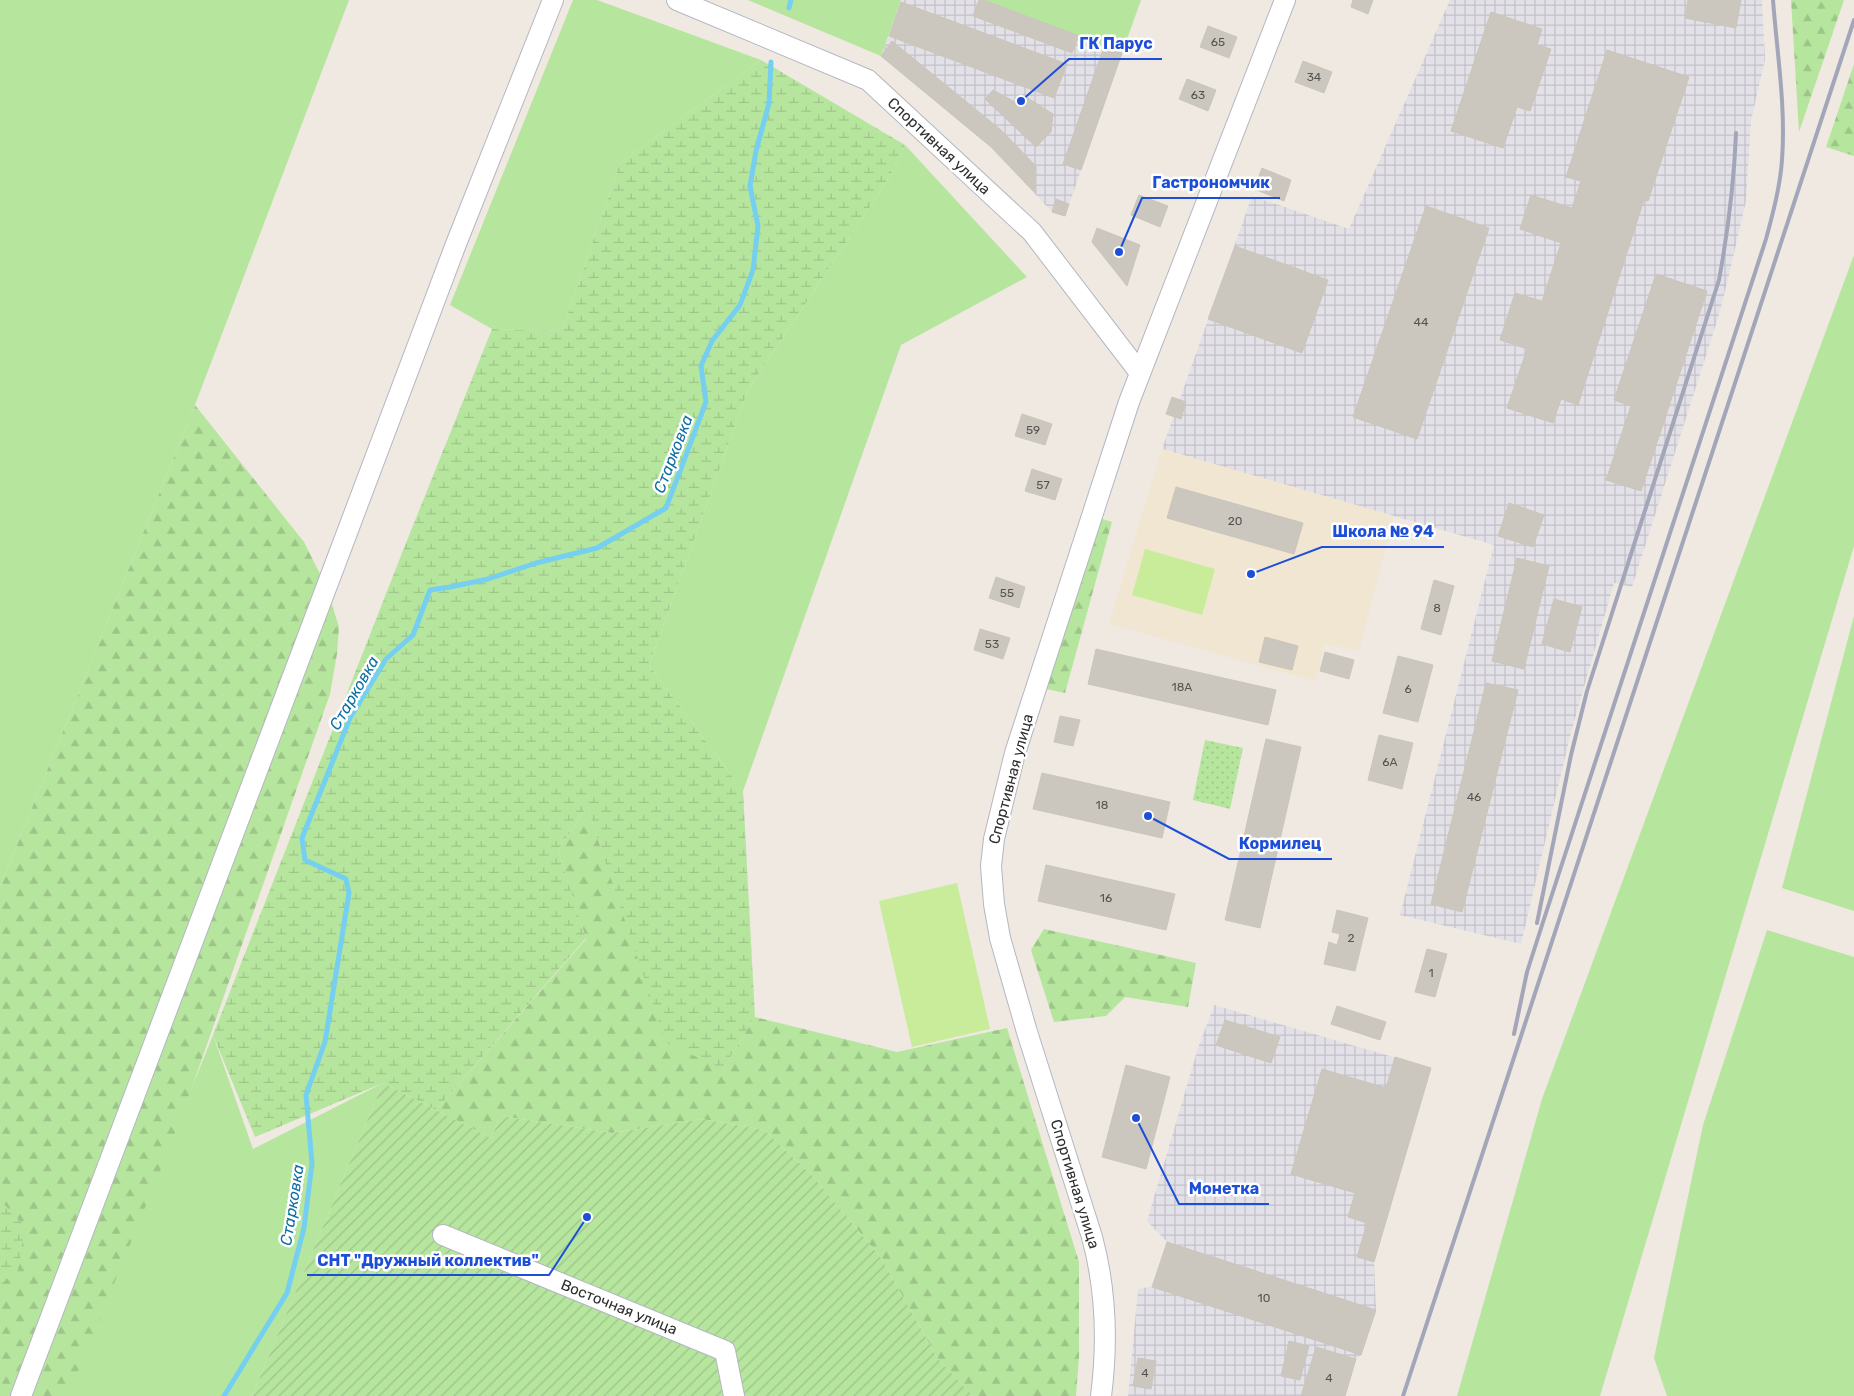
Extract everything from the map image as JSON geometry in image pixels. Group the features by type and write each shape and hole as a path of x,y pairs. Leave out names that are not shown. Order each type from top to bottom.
{"street":[{"path":"21,1396 456,244 553,0"},
{"name":"Спортивная улица","path":"677,0 868,80 1032,232 1140,373"},
{"name":"Спортивная улица","path":"1101,1396 1106,1341 1100,1266 1027,1032 1000,938 994,904 991,866 997,823 1015,753 1140,373 1285,0"},
{"name":"Восточная улица","path":"443,1235 725,1351 734,1396"}],"shaded area":[{"path":"902,0 984,0 1122,53 1065,216 1052,212 991,147 881,56"},
{"path":"1450,0 1762,0 1765,60 1751,121 1746,201 1719,315 1632,587 1614,583 1570,736 1521,944 1400,915 1494,545 1162,449 1252,196 1349,229"},
{"path":"1162,449 1394,516 1359,651 1325,644 1315,681 1109,624"},
{"path":"1214,1005 1431,1068 1374,1262 1376,1310 1361,1355 1356,1359 1345,1396 1128,1396 1138,1289 1153,1286 1167,1242 1147,1221 1198,1048"}],"green space":[{"path":"0,0 349,0 195,405 0,887"},
{"path":"573,0 597,0 761,60 620,163 562,331 492,329 450,305"},
{"path":"748,0 901,0 881,56"},
{"path":"985,0 1141,0 1122,53"},
{"path":"1791,0 1844,0 1799,132"},
{"path":"761,60 905,145 889,178 748,390 649,665 743,791 755,1017 723,1069 666,1043 587,807 558,850 586,938 436,1110 383,1083 255,1137 213,1035 492,329 562,331 620,163"},
{"path":"1854,64 1854,156 1826,147"},
{"path":"905,145 1027,277 901,345 743,791 649,665 748,390 889,178"},
{"path":"1854,255 1854,546 1600,1396 1457,1396 1542,1099"},
{"path":"195,405 304,542 326,586 339,627 337,654 330,694 178,1127 68,1396 0,1396 0,887"},
{"path":"1096,517 1112,522 1065,693 1042,688"},
{"path":"1145,549 1215,569 1202,615 1132,595"},
{"path":"1854,616 1854,911 1782,888"},
{"path":"1205,740 1243,748 1230,809 1193,800"},
{"path":"587,807 623,912 723,1069 755,1017 897,1052 1007,1028 1079,1262 1079,1357 1076,1396 973,1396 938,1359 881,1258 812,1175 764,1130 702,1119 612,1133 501,1116 491,1138 436,1110 586,939 558,850"},
{"path":"957,883 990,1029 912,1047 879,901"},
{"path":"1044,929 1196,963 1188,1007 1125,997 1106,1016 1054,1022 1031,950"},
{"path":"1767,930 1854,957 1854,1396 1667,1396 1654,1358 1703,1125"},
{"path":"213,1035 253,1149 383,1083 252,1396 67,1396"},
{"path":"383,1083 491,1138 501,1116 612,1133 702,1119 764,1130 812,1175 881,1258 938,1359 973,1396 252,1396"},
{"path":"0,1202 25,1226 18,1270 0,1285"}],"building":[{"path":"979,0 984,0 1079,36 1072,53 973,16"},
{"path":"1353,0 1373,0 1368,14 1351,7"},
{"path":"1688,0 1741,0 1736,28 1685,18"},
{"path":"901,2 1067,64 1054,98 889,36"},
{"path":"1491,12 1542,29 1537,45 1551,49 1530,111 1517,107 1503,148 1451,131"},
{"path":"1208,26 1237,37 1229,58 1200,47"},
{"path":"892,41 1001,130 1036,166 1036,194 991,147 881,56"},
{"path":"1104,47 1122,53 1081,170 1063,164"},
{"path":"1607,50 1689,77 1648,201 1644,200 1578,405 1561,399 1553,423 1507,408 1527,349 1500,340 1515,293 1542,301 1561,243 1520,229 1531,195 1572,208 1581,181 1566,177"},
{"path":"1303,61 1332,72 1324,93 1295,82"},
{"path":"1187,79 1216,90 1208,111 1179,99"},
{"path":"993,90 1017,103 1023,95 1053,114 1051,132 1036,147 985,99"},
{"path":"1262,168 1291,180 1284,201 1254,189"},
{"path":"1139,195 1168,206 1160,227 1131,215"},
{"path":"1056,199 1069,204 1065,216 1052,212"},
{"path":"1426,206 1489,228 1417,439 1353,417"},
{"path":"1097,228 1140,245 1127,286 1092,242"},
{"path":"1235,246 1328,280 1302,353 1208,319"},
{"path":"1656,274 1707,291 1641,491 1606,480 1631,406 1614,400"},
{"path":"1172,397 1186,402 1181,419 1166,414"},
{"path":"1022,414 1052,424 1045,445 1015,436"},
{"path":"1032,469 1062,479 1055,500 1025,491"},
{"path":"1176,487 1303,523 1294,554 1167,518"},
{"path":"1509,503 1544,515 1533,547 1498,536"},
{"path":"1517,558 1549,566 1524,669 1492,661"},
{"path":"996,577 1025,587 1019,608 989,598"},
{"path":"1434,580 1454,586 1441,635 1421,629"},
{"path":"1554,599 1582,607 1570,652 1542,644"},
{"path":"980,629 1010,638 1003,659 974,650"},
{"path":"1265,637 1298,646 1292,670 1259,662"},
{"path":"1096,649 1276,690 1268,725 1088,684"},
{"path":"1325,652 1354,660 1349,679 1320,671"},
{"path":"1398,656 1433,665 1418,722 1383,713"},
{"path":"1486,683 1518,690 1462,912 1431,904"},
{"path":"1060,716 1080,720 1073,746 1054,742"},
{"path":"1379,735 1413,743 1402,789 1368,780"},
{"path":"1266,739 1301,747 1260,928 1225,920"},
{"path":"1042,773 1170,802 1162,838 1033,809"},
{"path":"1046,865 1175,894 1166,930 1038,901"},
{"path":"1337,910 1368,918 1355,971 1324,964 1329,942 1337,945 1340,934 1332,932"},
{"path":"1427,949 1447,954 1435,997 1415,992"},
{"path":"1337,1006 1386,1022 1380,1040 1331,1024"},
{"path":"1225,1020 1280,1037 1271,1063 1216,1045"},
{"path":"1395,1057 1431,1068 1374,1262 1357,1257 1367,1223 1348,1217 1355,1193 1291,1174 1322,1069 1386,1088"},
{"path":"1126,1065 1170,1077 1146,1169 1102,1157"},
{"path":"1167,1242 1376,1310 1361,1355 1152,1287"},
{"path":"1289,1341 1309,1346 1300,1380 1281,1376"},
{"path":"1316,1347 1356,1359 1345,1396 1301,1396"},
{"path":"1138,1358 1156,1361 1151,1389 1133,1386"}],"waterway":[{"name":"Старковка","path":"789,8 791,0"},
{"name":"Старковка","path":"224,1396 287,1293 304,1228 312,1163 306,1095 325,1042 349,893 346,879 305,860 302,838 350,718 386,659 413,635 430,590 488,579 536,563 597,548 666,508 706,402 701,366 712,341 740,305 753,270 758,226 750,186 756,151 769,103 771,62"}],"railway":[{"path":"1514,1034 1527,972 1766,239 1776,200 1782,160 1783,120 1773,0"},
{"path":"1403,1396 1854,20"},
{"path":"1537,923 1571,755 1587,691 1719,280 1730,207 1736,133"}],"place":[{"name":"ГК Парус","path":"1021,101"},
{"name":"Гастрономчик","path":"1119,252"},
{"name":"Школа № 94","path":"1251,574"},
{"name":"Кормилец","path":"1148,816"},
{"name":"Монетка","path":"1136,1118"},
{"name":"СНТ \"Дружный коллектив\"","path":"587,1217"}]}
